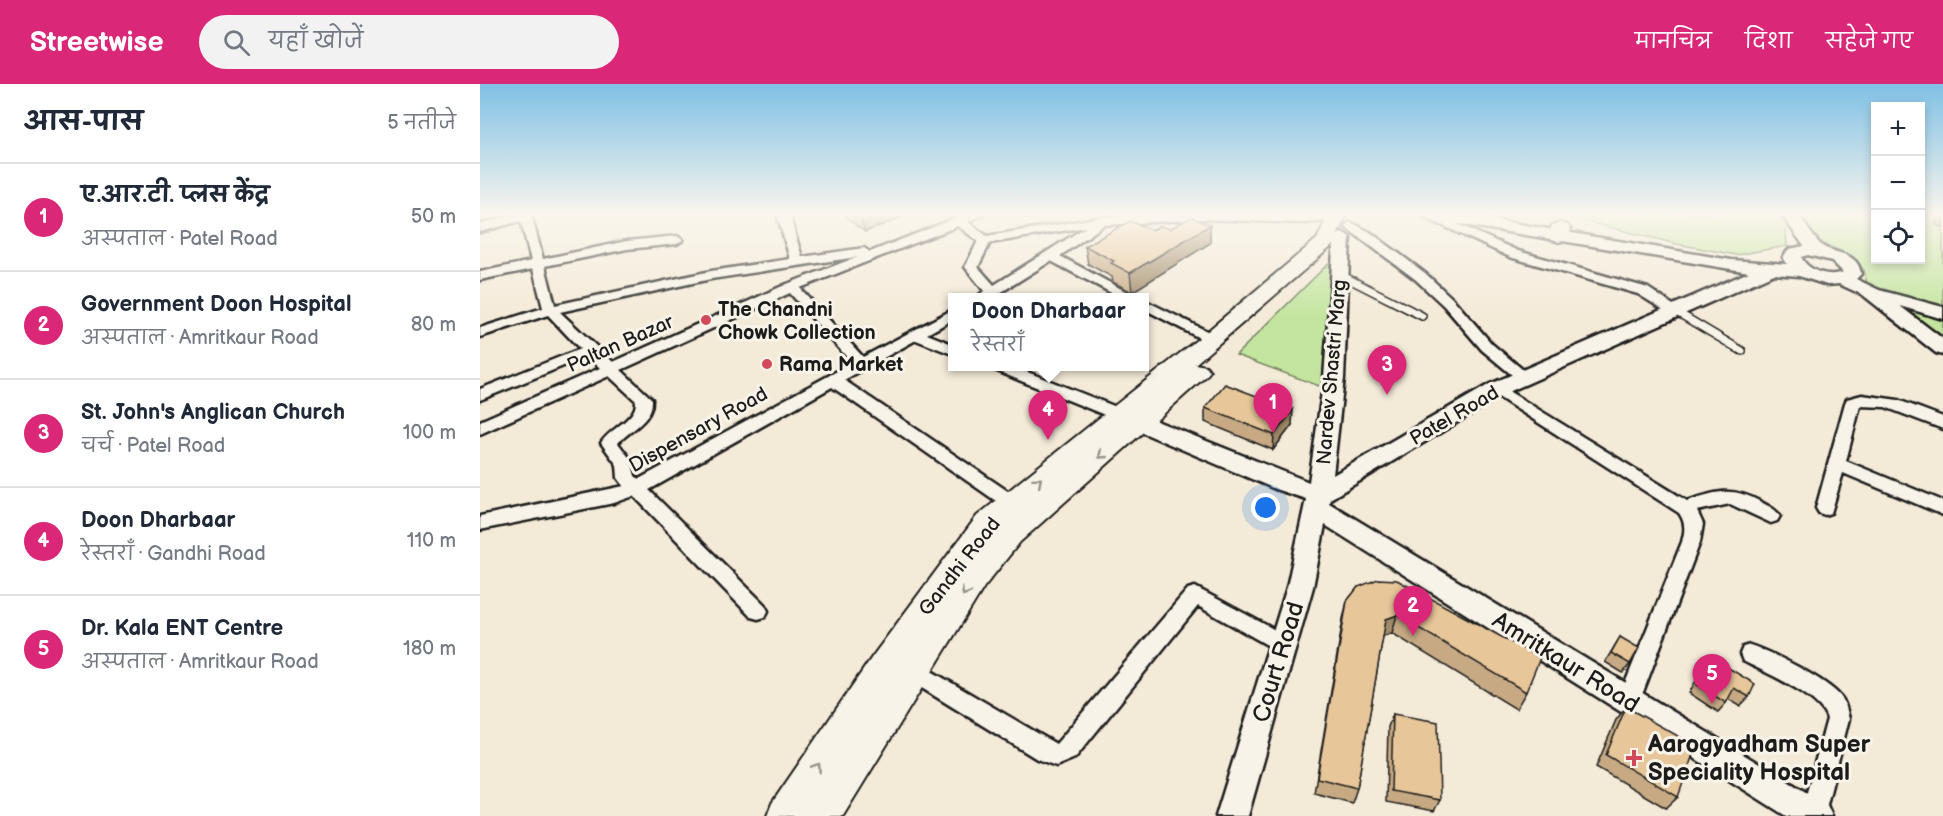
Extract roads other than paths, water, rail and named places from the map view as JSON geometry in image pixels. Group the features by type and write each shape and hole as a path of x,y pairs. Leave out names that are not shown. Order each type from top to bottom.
{"main road":[{"name":"Gandhi Road","path":"785,816 910,628 987,524 1012,503 1228,346 1317,248"},
{"name":"Gandhi Road","path":"822,816 974,578 1010,534 1212,339 1318,248"}],"street":[{"path":"534,248 550,310 644,399 645,404 640,415 609,442 625,464 627,478 713,568 758,611"},
{"path":"480,276 612,248"},
{"path":"793,248 797,262"},
{"path":"480,333 550,310 711,275 885,248"},
{"name":"Paltan Bazar","path":"480,428 792,287 889,248"},
{"path":"981,248 971,267 986,293"},
{"path":"990,293 1063,248"},
{"name":"Nardev Shastri Marg","path":"1318,501 1334,378 1341,248"},
{"path":"1384,248 1420,276 1449,303 1487,347 1523,377"},
{"path":"1501,248 1514,254 1643,291 1675,311"},
{"path":"1641,248 1731,265 1790,267"},
{"path":"1662,248 1790,267 1822,278 1842,279 1869,291 1943,313"},
{"path":"1815,248 1817,251 1836,256 1849,265 1852,274 1842,279"},
{"name":"Patel Road","path":"1318,501 1497,389 1675,311 1748,281 1790,267 1795,253 1817,251"},
{"path":"1051,256 1124,293"},
{"path":"1731,265 1745,274 1748,281"},
{"path":"792,287 861,363"},
{"path":"1869,291 1943,349"},
{"path":"1149,307 1212,339"},
{"name":"Dispensary Road","path":"480,523 614,496 637,488 948,316"},
{"path":"915,334 948,347"},
{"path":"480,395 590,350"},
{"path":"1009,371 1283,483 1318,501"},
{"path":"832,379 1012,503"},
{"path":"1497,389 1685,508 1692,517 1696,528 1629,701"},
{"path":"1825,507 1853,404 1859,400 1889,403 1943,423"},
{"path":"1837,464 1943,508"},
{"path":"1685,508 1729,495 1771,516"},
{"name":"Court Road","path":"1232,816 1300,587 1318,501"},
{"name":"Amritkaur Road","path":"1318,501 1629,701 1814,815"},
{"path":"914,672 1045,751 1056,754 1067,750 1195,595 1283,644"},
{"path":"1750,654 1822,693 1835,706 1838,719 1814,815"}],"lane":[{"path":"1340,274 1422,316"},
{"path":"1675,311 1742,351"}],"place":[{"name":"The Chandni Chowk Collection","path":"706,320"},
{"name":"Rama Market","path":"767,364"},
{"name":"St. John's Anglican Church","path":"1387,395"},
{"name":"ए.आर.टी. प्लस केंद्र","path":"1273,433"},
{"name":"Doon Dharbaar","path":"1048,440"},
{"name":"Government Doon Hospital","path":"1413,636"},
{"name":"Dr. Kala ENT Centre","path":"1712,704"},
{"name":"Aarogyadham Super Speciality Hospital","path":"1634,758"}]}
